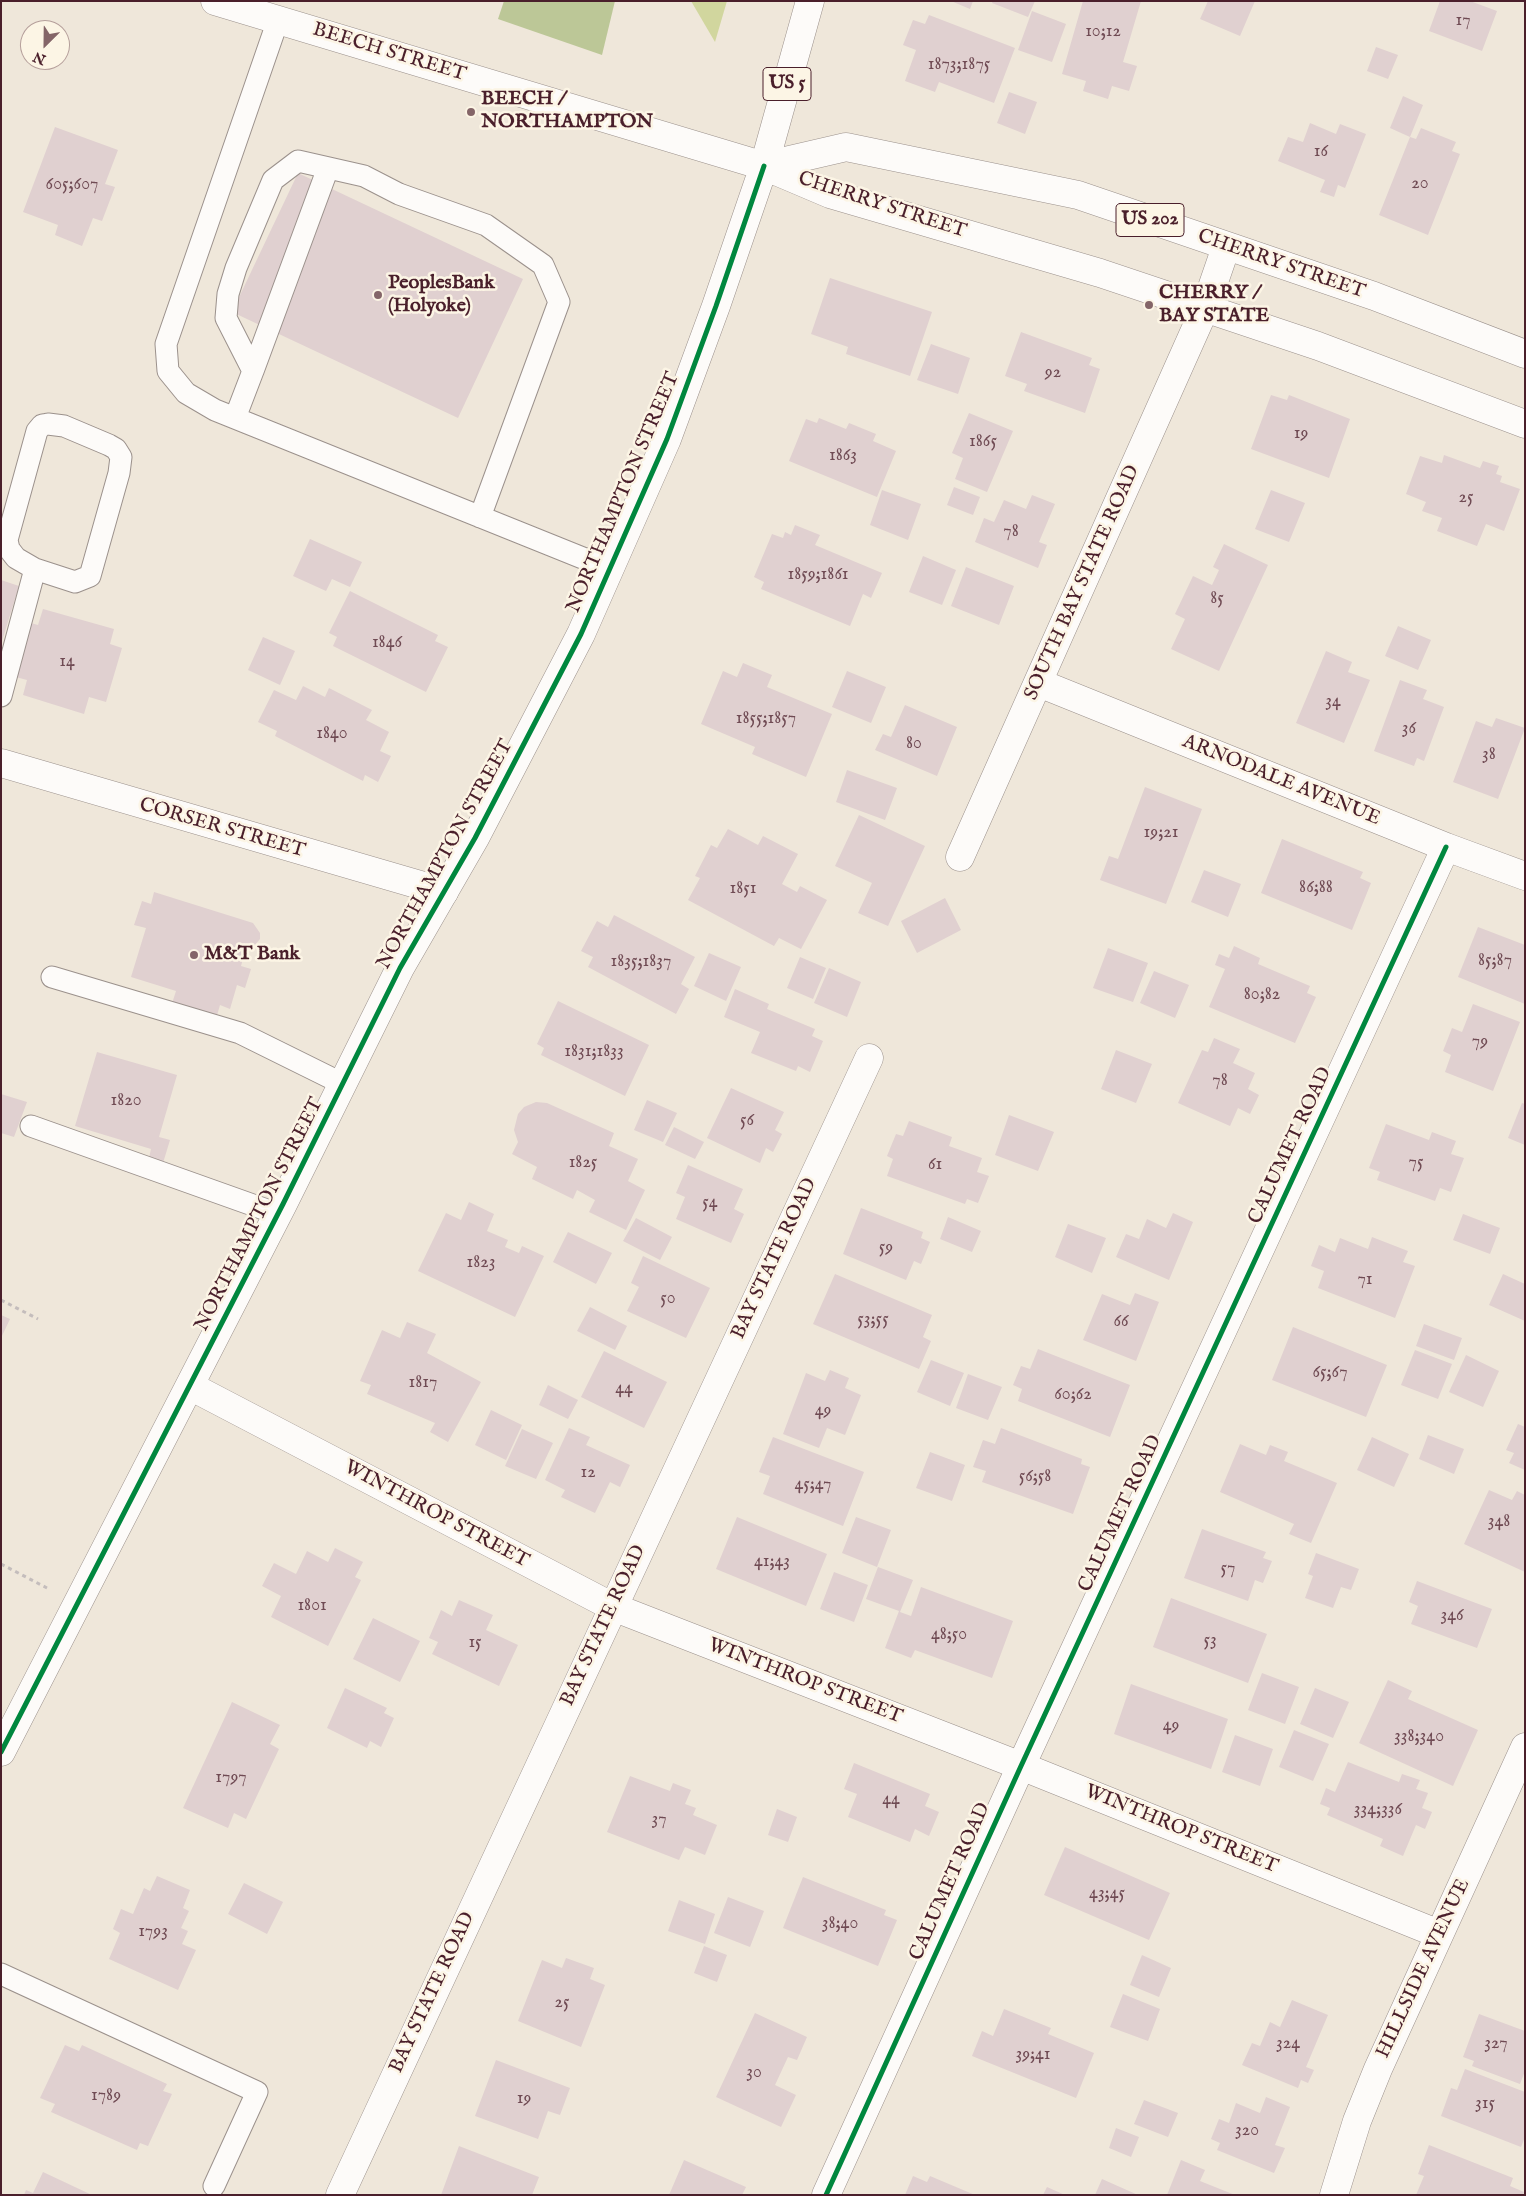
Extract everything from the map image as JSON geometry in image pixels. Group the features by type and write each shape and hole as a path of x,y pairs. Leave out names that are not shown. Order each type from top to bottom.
{"street":[{"name":"BEECH STREET","path":"216,1 764,166"},
{"name":"NORTHAMPTON STREET","path":"2,1748 278,1214 400,968 476,838 576,643 667,439 716,306 764,166 810,1"},
{"name":"CHERRY STREET","path":"764,166 846,147 1078,195 1374,296 1525,354"},
{"name":"CHERRY STREET","path":"764,166 830,194 1100,273 1318,346 1525,424"},
{"name":"SOUTH BAY STATE ROAD","path":"960,857 1205,308 1226,247"},
{"name":"ARNODALE AVENUE","path":"1039,683 1446,847 1525,876"},
{"name":"CORSER STREET","path":"1,763 444,892"},
{"name":"CALUMET ROAD","path":"826,2195 1021,1766 1446,847"},
{"name":"BAY STATE ROAD","path":"340,2195 869,1058"},
{"name":"WINTHROP STREET","path":"190,1386 613,1607 1021,1766 1440,1934"},
{"name":"HILLSIDE AVENUE","path":"1334,2195 1357,2121 1378,2069 1525,1747"}],"lane":[{"path":"278,20 166,344 168,371 186,393 215,410 610,569"},
{"path":"253,371 226,318 228,294 236,268 273,180 298,161 364,176 399,194 486,225 543,265 560,302 480,517"},
{"path":"235,418 328,168"},
{"path":"42,425 64,426 116,449 121,457 119,473 90,576 75,582 35,569 16,558 8,549 7,540 37,431 42,425"},
{"path":"1,696 35,569"},
{"path":"52,977 240,1033 343,1084"},
{"path":"31,1126 278,1214"},
{"path":"1,1974 258,2092 214,2186"}],"path":[{"path":"1,1300 38,1319"},
{"path":"1,1564 78,1604"}],"green space":[{"path":"504,1 615,1 602,55 498,19"},
{"path":"691,1 727,1 715,42"}],"building":[{"path":"951,1 973,1 970,9"},
{"path":"993,1 1035,1 1028,17 992,3"},
{"path":"1083,1 1141,1 1123,62 1137,66 1129,91 1112,86 1108,99 1083,91 1086,81 1062,74"},
{"path":"1208,1 1255,1 1240,36 1200,19"},
{"path":"1440,1 1470,1 1497,11 1482,51 1429,31"},
{"path":"1032,11 1066,24 1052,62 1018,50"},
{"path":"929,15 1015,48 994,103 939,82 935,92 905,81 916,50 903,45 913,20 925,24"},
{"path":"1376,47 1398,55 1388,79 1367,71"},
{"path":"1009,92 1037,102 1025,134 997,123"},
{"path":"1403,96 1423,105 1410,137 1390,128"},
{"path":"1310,123 1336,134 1340,124 1366,134 1345,188 1338,185 1334,197 1320,192 1325,180 1278,161 1288,137 1303,142"},
{"path":"55,127 118,150 105,184 115,187 102,221 93,218 82,246 55,235 58,225 23,212"},
{"path":"1421,128 1456,142 1452,151 1460,154 1428,235 1379,215 1410,137 1416,139"},
{"name":"PeoplesBank (Holyoke)","path":"298,173 523,279 458,418 232,312"},
{"path":"830,278 932,312 910,376 846,354 848,347 811,334"},
{"path":"1021,332 1092,358 1089,365 1100,369 1085,413 1024,391 1027,384 1005,376"},
{"path":"931,344 970,358 958,394 917,380"},
{"path":"1271,395 1287,400 1289,395 1350,419 1329,478 1251,449"},
{"path":"969,413 1013,431 987,492 955,479 963,458 952,453"},
{"path":"819,418 846,429 849,423 876,434 873,441 896,451 877,497 789,461 806,419 817,423"},
{"path":"1444,455 1480,468 1483,461 1499,466 1496,474 1502,476 1500,482 1520,489 1504,531 1486,524 1477,546 1437,531 1442,518 1422,511 1426,502 1406,494 1420,456 1442,463"},
{"path":"954,487 980,497 973,515 947,505"},
{"path":"882,490 921,504 908,540 870,525"},
{"path":"1271,490 1305,503 1289,542 1255,529"},
{"path":"1032,495 1055,504 1039,542 1047,545 1038,568 975,542 984,518 994,522 1004,500 1026,509"},
{"path":"795,525 820,535 815,545 882,573 871,598 863,594 850,626 761,589 764,582 754,577 772,534 783,538 785,532 791,535"},
{"path":"310,539 362,562 350,587 332,579 326,591 293,576"},
{"path":"1224,544 1268,565 1219,671 1171,649 1185,619 1175,614 1193,576 1212,585 1219,570 1213,567"},
{"path":"923,556 956,570 942,605 909,592"},
{"path":"966,567 1014,586 999,625 951,606"},
{"path":"1,580 19,586 2,641 1,641"},
{"path":"350,591 438,635 435,641 448,647 426,692 333,646 337,637 329,633"},
{"path":"43,609 114,629 110,644 122,648 106,702 89,697 84,714 23,695 27,680 12,676 27,622 38,625"},
{"path":"1398,626 1431,640 1418,670 1385,656"},
{"path":"263,637 295,651 280,685 248,670"},
{"path":"1326,651 1352,662 1348,672 1370,680 1344,743 1296,723"},
{"path":"743,663 772,675 767,687 832,714 806,777 752,754 755,747 701,724 723,671 737,677"},
{"path":"847,671 886,687 871,723 832,707"},
{"path":"1400,680 1427,690 1423,699 1444,707 1424,761 1417,758 1414,766 1374,751"},
{"path":"303,686 325,697 329,688 372,710 366,720 389,732 380,751 391,756 378,782 365,775 363,781 275,736 277,731 258,722 274,690 296,700"},
{"path":"905,705 957,727 937,776 875,750 883,734 891,737"},
{"path":"1496,718 1525,728 1498,799 1453,782 1476,721 1492,727"},
{"path":"847,770 897,788 885,820 836,802"},
{"path":"1145,787 1202,809 1166,904 1100,880 1109,856 1118,859"},
{"path":"859,815 925,846 888,926 858,913 872,883 835,866"},
{"path":"728,829 758,845 763,836 798,854 782,884 797,892 800,886 827,900 801,949 779,938 774,946 688,900 700,878 695,876 711,845 717,848"},
{"path":"1282,839 1363,872 1360,878 1371,883 1352,930 1261,893"},
{"path":"1204,870 1241,884 1228,917 1191,902"},
{"path":"154,892 253,923 260,933 260,939 254,946 246,948 241,966 251,969 245,988 237,985 230,1009 220,1005 211,1036 166,1022 176,991 131,977 146,928 134,925 142,901 151,904"},
{"path":"945,898 961,930 917,953 901,921"},
{"path":"614,915 695,957 681,984 689,989 676,1014 588,967 593,957 581,951 597,921 608,927"},
{"path":"1478,927 1525,945 1525,1004 1458,977"},
{"path":"1234,946 1260,958 1258,964 1310,986 1307,993 1316,997 1295,1043 1209,1007 1225,969 1215,965 1219,954 1229,958"},
{"path":"1108,948 1148,963 1133,1002 1093,988"},
{"path":"709,953 741,967 726,1001 694,986"},
{"path":"800,957 826,968 813,999 787,988"},
{"path":"829,968 861,982 847,1017 814,1003"},
{"path":"1154,971 1189,985 1175,1018 1140,1003"},
{"path":"735,989 769,1004 767,1009 815,1029 812,1036 823,1041 810,1072 798,1066 796,1071 751,1053 760,1032 724,1017"},
{"path":"558,1001 649,1045 625,1096 541,1055 544,1048 537,1044"},
{"path":"1473,1004 1520,1022 1493,1091 1445,1072 1451,1055 1443,1051 1452,1028 1462,1032"},
{"path":"1214,1038 1240,1049 1233,1063 1255,1073 1248,1089 1259,1095 1250,1114 1238,1108 1230,1126 1178,1103 1202,1050 1208,1052"},
{"path":"1116,1050 1152,1064 1136,1103 1101,1089"},
{"path":"97,1052 177,1075 159,1137 170,1140 163,1163 149,1158 151,1149 75,1126"},
{"path":"731,1088 784,1112 775,1130 782,1134 773,1152 766,1148 760,1163 707,1138"},
{"path":"1,1094 27,1102 14,1137 1,1133"},
{"path":"647,1100 677,1113 663,1142 634,1130"},
{"path":"536,1102 547,1103 614,1133 609,1146 638,1159 628,1181 645,1190 626,1230 589,1212 595,1200 577,1190 573,1199 532,1179 537,1167 512,1154 518,1142 514,1130 518,1114 524,1107"},
{"path":"1522,1103 1525,1104 1525,1145 1508,1138"},
{"path":"1009,1115 1054,1132 1038,1171 995,1155"},
{"path":"909,1121 952,1137 949,1146 982,1158 977,1172 989,1176 978,1203 967,1199 965,1204 887,1176 893,1159 887,1156 896,1134 903,1136"},
{"path":"1386,1124 1429,1140 1432,1132 1456,1141 1451,1154 1464,1158 1451,1192 1440,1188 1435,1201 1377,1180 1380,1172 1369,1168"},
{"path":"674,1127 704,1142 695,1159 665,1145"},
{"path":"688,1165 743,1189 734,1209 744,1214 731,1243 676,1219 685,1197 676,1193"},
{"path":"469,1202 494,1214 487,1231 508,1240 505,1247 519,1253 522,1246 544,1256 515,1317 418,1271 446,1213 461,1220"},
{"path":"861,1208 923,1232 921,1238 930,1242 921,1264 914,1261 906,1280 843,1254"},
{"path":"1173,1213 1193,1222 1169,1280 1116,1257 1126,1234 1139,1239 1147,1219 1166,1228"},
{"path":"1463,1214 1500,1228 1490,1254 1453,1240"},
{"path":"948,1217 981,1231 972,1252 940,1239"},
{"path":"636,1218 672,1237 660,1260 623,1241"},
{"path":"1068,1224 1106,1238 1092,1273 1055,1257"},
{"path":"568,1232 612,1253 596,1284 553,1262"},
{"path":"1372,1237 1408,1251 1403,1262 1415,1266 1395,1318 1318,1288 1324,1271 1311,1266 1319,1245 1335,1252 1340,1238 1368,1249"},
{"path":"643,1256 710,1288 686,1338 627,1311 639,1287 631,1283"},
{"path":"835,1274 932,1315 923,1337 931,1341 919,1369 813,1324"},
{"path":"1503,1274 1525,1284 1525,1321 1489,1305"},
{"path":"1135,1293 1159,1302 1136,1361 1083,1340 1102,1294 1130,1305"},
{"path":"590,1307 627,1326 615,1350 577,1331"},
{"path":"1,1315 10,1319 1,1338"},
{"path":"407,1322 436,1334 427,1353 481,1382 448,1442 430,1432 435,1423 367,1394 371,1385 360,1381 382,1330 400,1338"},
{"path":"1424,1324 1462,1338 1454,1360 1416,1346"},
{"path":"1293,1327 1387,1365 1366,1417 1272,1380"},
{"path":"1038,1349 1130,1385 1110,1437 1018,1401 1022,1389 1013,1385 1021,1366 1030,1369"},
{"path":"1415,1350 1452,1364 1438,1399 1401,1385"},
{"path":"604,1351 667,1382 644,1428 581,1397"},
{"path":"1466,1355 1499,1371 1483,1407 1449,1392"},
{"path":"931,1360 964,1373 950,1406 917,1392"},
{"path":"830,1370 849,1378 845,1388 861,1395 845,1435 827,1428 819,1448 783,1434 806,1373 825,1381"},
{"path":"968,1374 1002,1387 988,1420 956,1408"},
{"path":"548,1385 578,1400 568,1419 539,1405"},
{"path":"491,1410 522,1425 506,1460 475,1445"},
{"path":"1518,1424 1525,1427 1525,1470 1509,1463 1514,1453 1506,1450"},
{"path":"569,1428 590,1437 586,1445 630,1465 620,1487 610,1482 595,1513 561,1497 565,1490 545,1480"},
{"path":"1001,1428 1082,1459 1081,1464 1090,1467 1073,1514 982,1482 986,1471 973,1467 983,1440 995,1444"},
{"path":"522,1429 553,1443 536,1479 505,1466"},
{"path":"1428,1435 1464,1449 1454,1474 1419,1459"},
{"path":"773,1437 864,1472 843,1526 763,1494 770,1476 759,1472"},
{"path":"1372,1437 1409,1454 1394,1487 1357,1470"},
{"path":"1240,1444 1266,1455 1270,1445 1288,1452 1284,1461 1337,1483 1311,1543 1289,1534 1294,1524 1220,1492"},
{"path":"930,1452 965,1465 952,1501 916,1488"},
{"path":"1489,1490 1512,1500 1517,1491 1525,1495 1525,1572 1464,1544"},
{"path":"737,1517 827,1554 806,1606 716,1569"},
{"path":"856,1517 891,1530 877,1567 842,1553"},
{"path":"1202,1529 1266,1552 1263,1558 1272,1561 1263,1583 1255,1580 1248,1601 1184,1578"},
{"path":"335,1548 363,1562 355,1577 361,1580 328,1646 271,1617 281,1596 262,1586 274,1563 296,1574 307,1551 328,1562"},
{"path":"1316,1553 1359,1569 1351,1590 1341,1587 1333,1608 1305,1598 1313,1576 1308,1574"},
{"path":"878,1567 913,1580 900,1612 911,1616 921,1587 1013,1621 992,1678 915,1650 911,1658 885,1648 899,1611 866,1599"},
{"path":"834,1572 868,1585 854,1622 820,1609"},
{"path":"1417,1581 1492,1609 1477,1648 1411,1624 1418,1606 1409,1602"},
{"path":"1171,1598 1267,1634 1248,1683 1153,1647"},
{"path":"459,1600 493,1615 486,1630 518,1645 499,1686 432,1654 438,1642 429,1638 441,1610 452,1616"},
{"path":"373,1618 420,1641 400,1682 353,1659"},
{"path":"1262,1673 1299,1687 1285,1724 1248,1710"},
{"path":"1388,1680 1412,1691 1408,1699 1478,1730 1453,1786 1359,1743"},
{"path":"1131,1684 1228,1719 1211,1769 1114,1734"},
{"path":"345,1688 387,1708 384,1713 394,1718 381,1747 370,1741 367,1748 327,1728"},
{"path":"1315,1688 1349,1702 1333,1738 1300,1724"},
{"path":"232,1702 280,1725 270,1744 279,1749 246,1819 234,1813 228,1828 183,1808"},
{"path":"1294,1730 1329,1744 1313,1781 1279,1767"},
{"path":"1235,1735 1273,1749 1260,1786 1222,1772"},
{"path":"1348,1762 1399,1782 1402,1774 1420,1780 1416,1789 1428,1793 1422,1808 1432,1812 1425,1829 1416,1825 1403,1856 1380,1846 1383,1839 1327,1815 1330,1808 1320,1804 1326,1788 1335,1792"},
{"path":"854,1763 930,1794 925,1806 939,1812 929,1836 915,1829 910,1842 848,1817 857,1794 844,1789"},
{"path":"630,1776 670,1791 673,1783 691,1790 685,1804 696,1808 693,1815 717,1825 705,1855 685,1847 679,1860 607,1832"},
{"path":"777,1809 797,1817 788,1842 768,1835"},
{"path":"1065,1847 1170,1893 1149,1940 1044,1895"},
{"path":"157,1876 190,1890 183,1908 189,1911 181,1928 188,1931 182,1944 196,1950 178,1990 109,1959 120,1933 113,1929 121,1909 133,1914 144,1888 150,1891"},
{"path":"803,1877 886,1910 884,1915 897,1920 878,1966 783,1928"},
{"path":"244,1883 283,1902 267,1934 228,1914"},
{"path":"728,1897 764,1911 750,1947 714,1933"},
{"path":"679,1900 715,1914 705,1944 668,1931"},
{"path":"704,1946 727,1955 717,1982 694,1973"},
{"path":"1142,1955 1171,1968 1159,1997 1130,1985"},
{"path":"566,1958 594,1968 590,1979 605,1985 581,2047 518,2021 542,1960 562,1968"},
{"path":"1123,1994 1160,2009 1148,2041 1110,2027"},
{"path":"1292,2000 1328,2015 1306,2067 1314,2070 1308,2083 1301,2080 1298,2088 1242,2065 1252,2043 1260,2046 1270,2022 1280,2027"},
{"path":"1004,2009 1051,2028 1048,2034 1094,2053 1076,2098 972,2056 982,2031 993,2036"},
{"path":"755,2013 807,2037 797,2060 788,2057 775,2085 796,2095 781,2127 716,2097"},
{"path":"1479,2014 1525,2031 1525,2071 1520,2084 1472,2066 1474,2061 1463,2057"},
{"path":"65,2045 79,2051 82,2045 167,2084 163,2091 172,2094 148,2146 140,2143 137,2150 51,2112 55,2104 40,2098"},
{"path":"496,2060 570,2088 560,2115 548,2111 538,2139 475,2116"},
{"path":"1465,2069 1525,2092 1525,2137 1521,2147 1441,2116 1451,2088 1457,2090"},
{"path":"1266,2097 1290,2107 1275,2145 1285,2148 1274,2173 1217,2150 1220,2143 1211,2139 1219,2119 1229,2123 1236,2103 1260,2113"},
{"path":"1144,2100 1178,2113 1168,2137 1134,2124"},
{"path":"1116,2128 1139,2137 1131,2157 1109,2148"},
{"path":"1429,2145 1513,2178 1510,2186 1524,2192 1523,2195 1416,2195 1424,2176 1418,2174"},
{"path":"459,2146 539,2177 532,2195 441,2195"},
{"path":"684,2160 746,2187 742,2195 669,2195"},
{"path":"1181,2160 1205,2170 1200,2181 1235,2195 1167,2195"},
{"path":"43,2172 92,2195 24,2195 26,2190 33,2193"},
{"path":"913,2176 927,2182 930,2176 975,2195 905,2195"},
{"path":"1102,2179 1138,2195 1095,2195"},
{"path":"1047,2187 1065,2195 1043,2195"}],"cycle path":[{"path":"1,1752 283,1204 400,968 475,838 581,634 667,439 716,306 764,166"},
{"path":"826,2195 1021,1766 1446,847"}],"place":[{"name":"BEECH / NORTHAMPTON","path":"471,112"},
{"name":"PeoplesBank (Holyoke)","path":"378,295"},
{"name":"CHERRY / BAY STATE","path":"1149,305"},
{"name":"M&T Bank","path":"194,955"}]}
